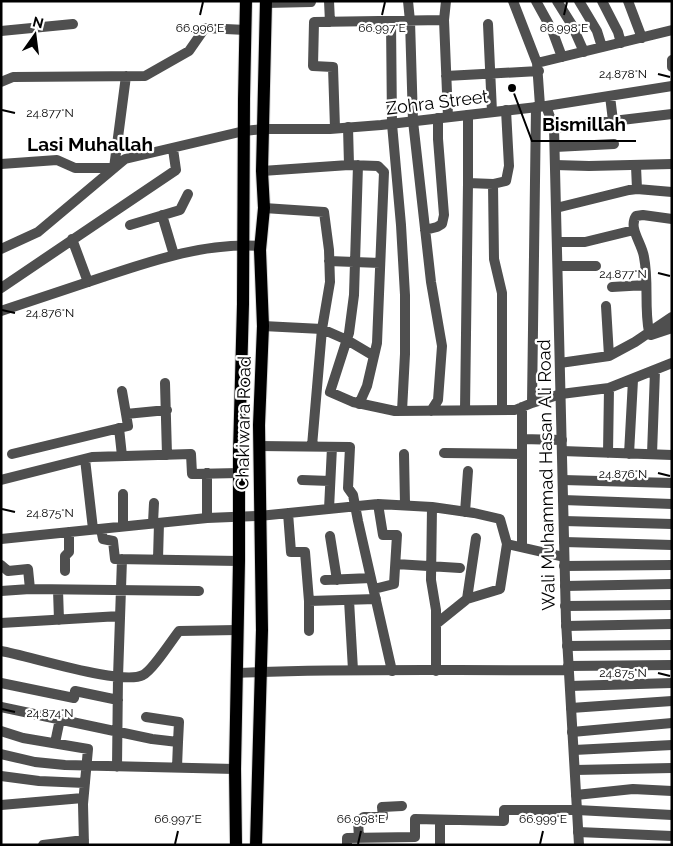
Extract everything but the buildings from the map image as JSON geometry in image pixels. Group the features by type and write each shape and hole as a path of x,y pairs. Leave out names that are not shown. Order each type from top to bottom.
{"main road":[{"name":"Chakiwara Road","path":"236,845 236,673 244,245 246,1"},
{"name":"Chakiwara Road","path":"256,845 262,630 259,446 263,326 261,246 264,208 262,171 266,2"}],"street":[{"path":"329,1 330,22"},
{"path":"408,1 413,121 431,282 442,346 438,400 431,410"},
{"path":"425,230 442,224 444,215 438,139 443,118 446,76 444,20 446,1"},
{"path":"513,1 538,67 540,106 532,403"},
{"path":"536,1 552,30 562,57"},
{"path":"557,1 572,25 584,52"},
{"path":"579,1 597,31 602,47"},
{"path":"602,1 618,32 621,43"},
{"path":"628,1 642,38"},
{"path":"266,2 311,2"},
{"path":"335,128 333,67 313,66 314,22 444,20"},
{"path":"391,21 392,124 405,295 405,354 402,411"},
{"path":"1,31 73,24"},
{"path":"488,24 492,112"},
{"path":"1,82 13,78 145,76 189,51 206,28 246,30"},
{"path":"446,76 490,74 538,67 562,57 672,30"},
{"path":"672,60 672,67"},
{"path":"1,249 38,232 114,168 126,76"},
{"name":"Zohra Street","path":"114,168 125,159 244,131 392,124 540,106 672,86"},
{"path":"610,96 613,121"},
{"name":"Wali Muhammad Hasan Ali Road","path":"540,106 554,128 565,606 579,845"},
{"path":"468,183 493,184 506,181 509,166 506,110"},
{"path":"554,128 672,114"},
{"path":"465,410 468,115"},
{"path":"348,127 354,165 354,295 347,340 330,392 359,404 394,411 515,410 561,394 609,388 672,363"},
{"path":"555,147 614,144"},
{"path":"1,288 176,170 173,149"},
{"path":"1,164 57,160 76,168 114,168"},
{"path":"555,165 636,166 672,164"},
{"path":"262,171 354,165 378,166 384,172 377,343 367,386 359,404"},
{"path":"636,166 637,189"},
{"path":"493,184 494,259 502,292 502,410"},
{"path":"556,208 637,189 672,192"},
{"path":"130,225 180,210 188,194"},
{"path":"264,208 324,212 330,261 330,282 322,329 312,446"},
{"path":"162,215 174,255"},
{"path":"645,335 647,321 644,255 634,230 633,220 636,216 643,215 672,219"},
{"path":"557,242 585,242 634,230"},
{"path":"72,239 88,282"},
{"path":"1,311 155,259 207,249 244,245 261,246"},
{"path":"330,261 380,263"},
{"path":"558,266 596,266"},
{"path":"612,287 646,285"},
{"path":"606,306 609,356"},
{"path":"560,363 609,356 672,317"},
{"path":"263,326 322,329 347,340 374,356"},
{"path":"645,335 672,328"},
{"path":"652,454 655,371"},
{"path":"629,454 633,380"},
{"path":"165,383 167,455"},
{"path":"608,453 609,388"},
{"path":"12,454 128,426 122,391"},
{"path":"522,407 522,548"},
{"path":"126,414 167,410"},
{"path":"119,428 122,456"},
{"path":"522,439 562,440"},
{"path":"259,446 350,447 348,488 353,495 356,505 392,671"},
{"path":"329,509 332,446"},
{"path":"562,451 672,455"},
{"path":"444,453 522,454"},
{"path":"1,480 85,459 122,456 192,454 192,474 239,473"},
{"path":"404,454 405,504"},
{"path":"85,459 97,529 103,539 113,541 115,559 239,561"},
{"path":"465,512 468,471"},
{"path":"207,473 207,518"},
{"path":"302,480 330,481"},
{"path":"563,480 672,483"},
{"path":"122,526 123,494"},
{"path":"563,500 672,504"},
{"path":"154,503 158,559"},
{"path":"309,601 349,600 375,594 394,584 397,535 384,534 378,504"},
{"path":"1,539 207,518 288,514 378,504 432,507 500,519 507,544 500,589 467,599 436,624"},
{"path":"432,507 431,580 436,610 436,671"},
{"path":"288,514 291,552 305,552 309,601 309,631"},
{"path":"564,521 672,524"},
{"path":"66,571 65,556 69,552 69,532"},
{"path":"330,536 337,580"},
{"path":"467,599 476,538"},
{"path":"564,542 672,546"},
{"path":"507,544 564,561 672,565"},
{"path":"117,767 122,559"},
{"path":"396,564 460,568"},
{"path":"1,565 8,571 28,569 30,590"},
{"path":"325,580 371,578"},
{"path":"565,586 672,584"},
{"path":"58,590 59,620"},
{"path":"1,591 199,591"},
{"path":"349,600 353,670"},
{"path":"565,606 672,605"},
{"path":"1,622 120,616"},
{"path":"566,626 672,624"},
{"path":"1,651 95,673 135,678 145,674 180,630 237,630"},
{"path":"567,646 672,645"},
{"path":"236,673 301,670 436,671 672,665"},
{"path":"1,683 74,698 74,691 118,700"},
{"path":"570,686 672,683"},
{"path":"571,708 672,701"},
{"path":"1,707 117,732 178,742"},
{"path":"146,717 179,722 177,768"},
{"path":"55,743 60,719"},
{"path":"572,732 672,724"},
{"path":"1,731 23,738 88,749 84,798 84,842 43,845"},
{"path":"574,750 672,745"},
{"path":"1,754 35,762 87,766 235,769"},
{"path":"574,770 672,768"},
{"path":"1,776 39,781 85,783"},
{"path":"576,795 633,789 672,791"},
{"path":"1,805 84,798"},
{"path":"359,838 358,821 364,817 383,817 382,807 402,806"},
{"path":"347,845 347,838 415,837 415,819 504,821 504,810 577,810 672,815"},
{"path":"440,820 440,845"},
{"path":"578,832 672,836"}],"place":[{"name":"Bismillah","path":"512,88"}],"district":[{"name":"Lasi Muhallah","path":"90,144"}]}
